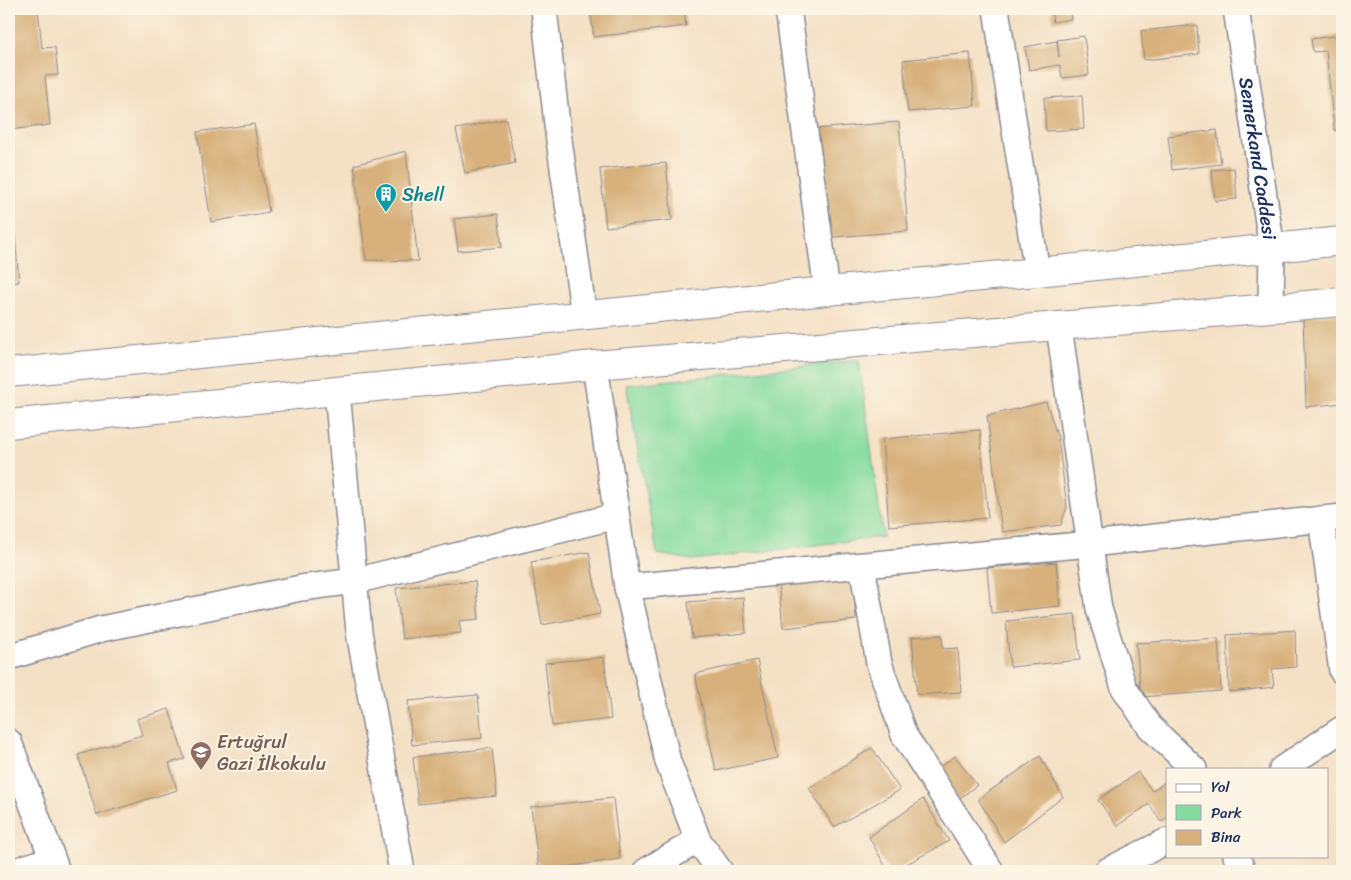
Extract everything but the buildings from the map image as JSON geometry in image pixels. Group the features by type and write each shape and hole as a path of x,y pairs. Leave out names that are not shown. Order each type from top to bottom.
{"main road":[{"path":"9,373 1342,241"},
{"path":"9,424 595,365 1342,302"}],"street":[{"path":"544,9 558,133 584,316"},
{"path":"788,9 827,291"},
{"path":"996,9 1037,272"},
{"name":"Semerkand Caddesi","path":"1236,9 1272,249 1271,309"},
{"path":"1059,327 1099,609 1124,688 1150,727 1193,768"},
{"path":"595,365 627,587 668,762 698,840 720,871"},
{"path":"337,391 359,632 402,871"},
{"path":"9,657 101,629 301,588 355,581 616,516"},
{"path":"627,587 1090,544 1332,518 1342,671"},
{"path":"862,566 879,663 904,735 991,871"},
{"path":"1284,768 1342,729"},
{"path":"9,742 55,865 15,871"},
{"path":"646,871 698,840"},
{"path":"1107,871 1166,842"},
{"path":"1237,858 1243,871"}],"green space":[{"path":"859,360 883,537 692,560 657,554 626,385"}],"place":[{"name":"Shell","path":"386,213"},
{"name":"Ertuğrul Gazi İlkokulu","path":"201,771"}]}
